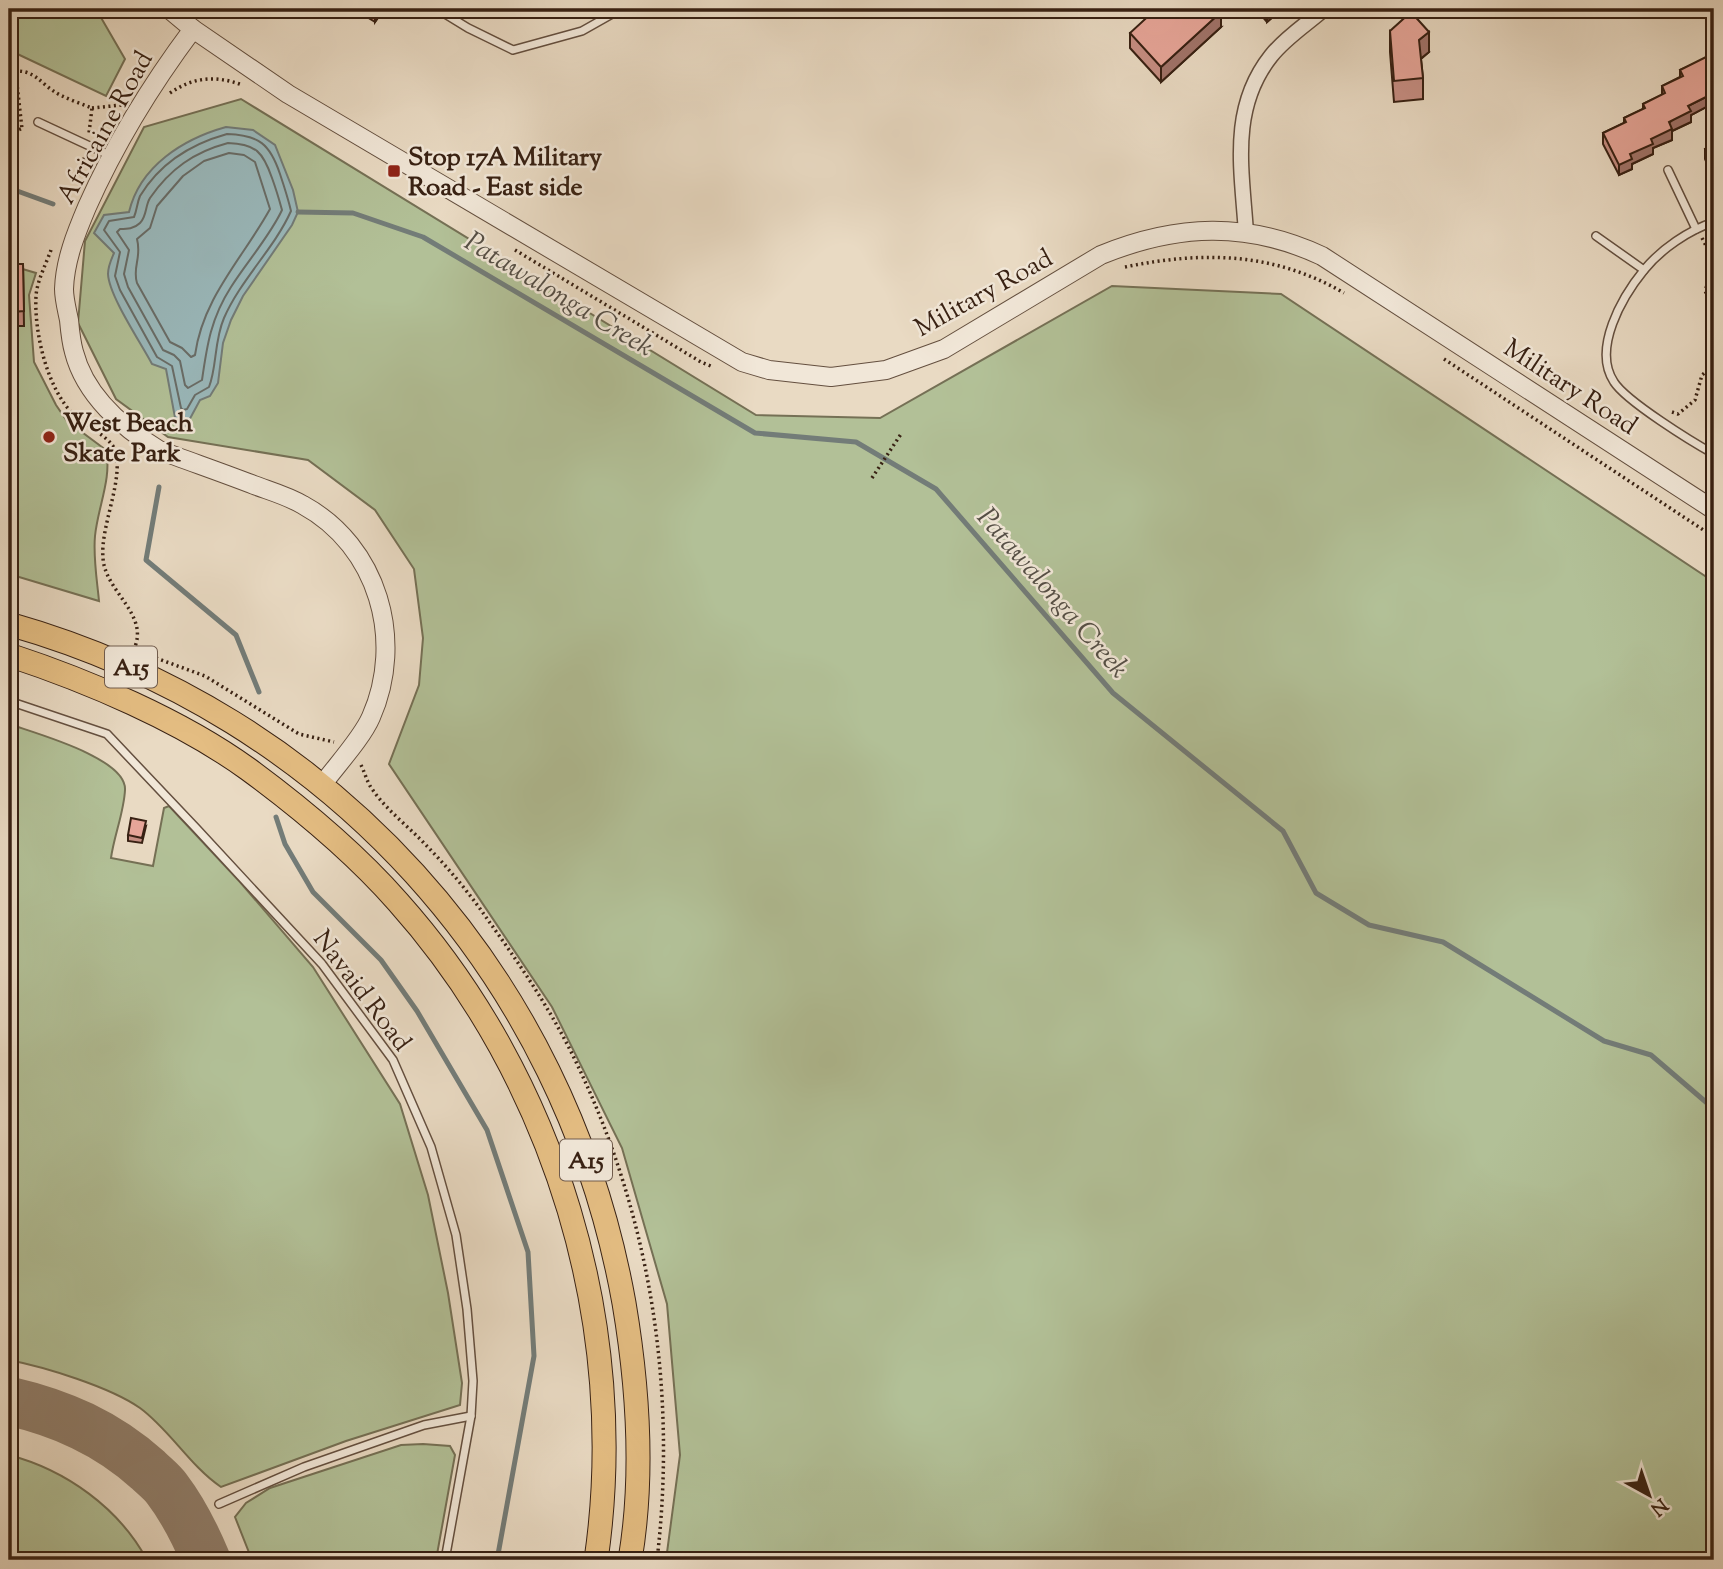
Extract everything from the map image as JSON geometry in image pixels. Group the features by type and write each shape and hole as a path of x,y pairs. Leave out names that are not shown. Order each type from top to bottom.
{"main road":[{"name":"A15","path":"9,624 94,652 147,674 245,729 285,756 322,785 400,856 442,905 513,1005 540,1053 576,1131 612,1244 629,1337 637,1440 636,1494 630,1560"},
{"name":"A15","path":"9,655 143,709 189,733 260,779 324,829 398,901 458,979 501,1049 542,1136 571,1214 591,1291 602,1377 605,1429 601,1527 596,1560"},
{"path":"322,785 315,798 378,863 398,901"}],"street":[{"name":"Military Road","path":"169,9 193,29 288,94 742,362 769,370 831,377 886,370 944,349 1101,255 1128,244 1156,235 1217,229 1256,233 1279,238 1322,256 1714,510"},
{"path":"1245,233 1240,131 1250,90 1272,55 1324,9"},
{"name":"Africaine Road","path":"193,29 144,99 112,156 77,231 68,262 64,290 74,354 87,381 105,406 127,429 159,450 293,500 320,515 357,553 374,584 385,626 386,671 371,719 322,785"}],"lane":[{"path":"437,9 513,50 582,31 621,9"},
{"path":"37,122 112,156"},
{"path":"1668,170 1696,229"},
{"path":"1714,222 1677,241 1644,270 1620,308 1609,332 1606,356 1612,379 1624,393 1714,454"},
{"path":"1596,236 1644,270"},
{"name":"Navaid Road","path":"9,701 107,734 322,964 393,1060 431,1147 456,1235 467,1309 473,1381 471,1416 445,1560"},
{"path":"219,1504 304,1467 424,1425 471,1416"}],"path":[{"path":"22,128 17,84 9,73 21,70 32,74 57,93 93,108 125,107"},
{"path":"163,99 188,82 211,78 249,88"},
{"path":"87,145 93,108"},
{"path":"9,134 37,122"},
{"path":"1696,229 1714,261"},
{"path":"505,244 701,362 719,370"},
{"path":"1123,267 1189,257 1236,257 1308,275 1350,297"},
{"path":"1714,272 1705,291 1714,306"},
{"path":"1442,357 1714,537"},
{"path":"1667,411 1678,414 1695,400 1702,374 1714,365"},
{"path":"872,478 901,434"}],"green space":[{"path":"14,9 96,9 125,59 106,96 9,50"},
{"path":"241,99 756,415 880,418 1112,286 1281,294 1714,582 1714,1560 666,1560 680,1455 667,1304 622,1148 552,1007 389,764 419,685 423,638 414,569 375,510 308,460 168,437 116,399 78,323 85,241 144,127"},
{"name":"West Beach Skate Park","path":"9,265 36,273 29,295 34,362 56,405 67,421 106,450 106,482 95,544 99,601 9,574"},
{"path":"9,724 96,757 122,778 124,798 111,858 153,866 164,808 169,806 240,882 313,967 400,1104 428,1195 448,1293 462,1383 460,1405 346,1441 221,1487 199,1469 151,1417 127,1400 77,1379 9,1360"},
{"path":"401,1445 450,1446 455,1455 436,1560 252,1560 235,1517 246,1503 270,1488"},
{"path":"9,1455 51,1470 89,1494 122,1524 147,1560 9,1560"}],"water":[{"path":"226,127 253,130 275,145 293,190 298,212 292,225 243,296 223,343 218,383 210,396 200,400 186,426 176,423 166,369 152,364 114,294 108,274 114,253 94,233 104,215 129,212 143,181 166,157 194,139"}],"building":[{"path":"9,9 13,9 14,18 9,18"},
{"path":"1156,9 1218,9 1221,12 1161,67 1130,33"},
{"path":"1260,9 1276,9 1267,17"},
{"path":"1411,12 1429,32 1419,40 1423,78 1394,81 1390,31"},
{"path":"1714,55 1714,93 1688,106 1691,111 1669,122 1672,129 1651,139 1653,144 1630,154 1632,159 1619,165 1603,133 1626,122 1624,118 1645,108 1643,104 1665,93 1662,86 1683,76 1680,70"},
{"path":"1714,144 1714,168 1705,149"},
{"path":"9,264 23,264 24,311 12,312 9,315"},
{"path":"131,818 146,821 142,838 128,835"}],"waterway":[{"path":"9,188 53,204"},
{"name":"Patawalonga Creek","path":"298,212 353,213 423,237 755,433 856,442 936,489 1113,693 1283,831 1316,893 1369,925 1443,942 1604,1041 1651,1055 1714,1109"},
{"path":"159,487 146,560 236,635 259,692"},
{"path":"276,817 285,844 313,892 381,960 417,1011 487,1130 528,1252 534,1356 497,1560"}],"taxiway":[{"path":"9,1401 83,1426 132,1457 160,1481 173,1497 189,1523 206,1560"}],"place":[{"name":"Stop 17A Military Road - East side","path":"394,171"},
{"name":"West Beach Skate Park","path":"49,437"}]}
